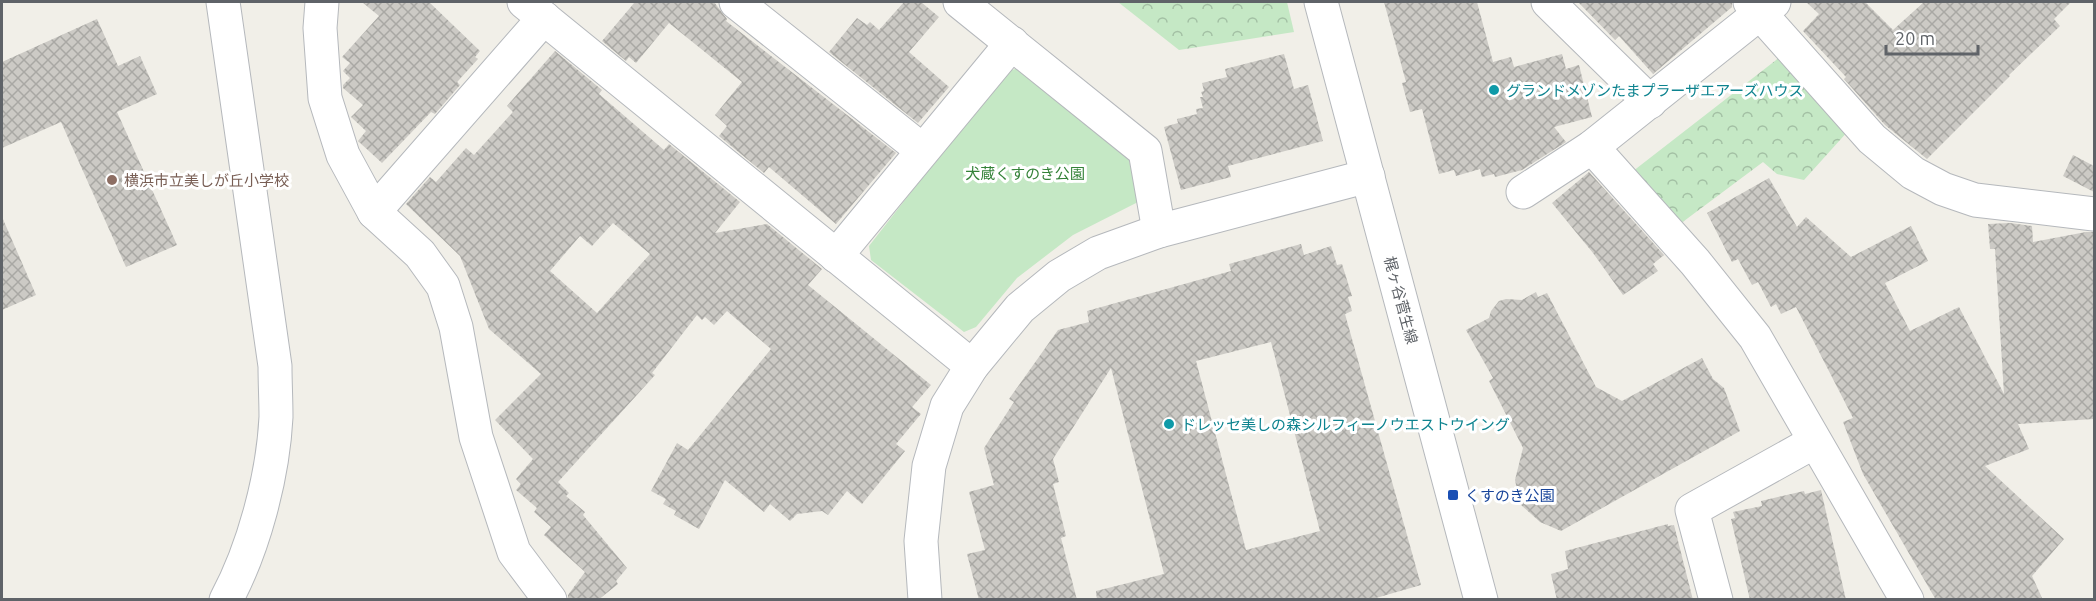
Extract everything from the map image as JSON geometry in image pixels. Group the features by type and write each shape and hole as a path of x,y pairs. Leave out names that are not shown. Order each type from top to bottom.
{"street":[{"path":"223,2 275,366 276,418 266,486 251,544 238,578 226,600"},
{"path":"322,2 320,28 325,98 343,155 374,212 420,254 443,286 456,327 476,437 514,552 550,600"},
{"path":"736,2 922,150"},
{"path":"960,2 1144,151 1158,231"},
{"name":"梶ヶ谷菅生線","path":"1321,2 1481,600"},
{"path":"1548,2 1650,102"},
{"path":"1523,192 1592,147 1650,102 1762,5 1872,139 1913,172 1942,189 1975,200 2094,214"},
{"path":"374,212 534,10 972,366"},
{"path":"836,256 1012,43"},
{"path":"1592,147 1695,262 1755,337 1907,600"},
{"path":"925,600 921,541 929,466 947,406 972,366 1020,308 1059,276 1098,253 1158,231 1368,176"},
{"path":"1716,600 1692,510 1814,442"}],"green space":[{"path":"1118,2 1287,2 1294,32 1179,50"},
{"path":"1784,54 1849,130 1804,180 1777,174 1763,162 1676,227 1628,175"},
{"name":"犬蔵くすのき公園","path":"1022,67 1127,153 1140,201 1073,235 1017,278 976,327 964,332 871,260 869,246 1005,72"}],"building":[{"path":"362,2 429,2 480,51 475,57 478,59 457,82 460,85 435,114 431,112 382,163 358,141 366,131 351,117 363,105 343,88 350,78 343,71 350,63 342,57 379,16"},
{"path":"635,2 714,2 727,19 726,21 896,153 836,224 769,167 764,173 719,136 727,126 715,115 742,82 669,23 636,63 629,57 626,61 602,41"},
{"path":"904,2 921,2 939,17 909,52 949,87 918,123 829,52 857,18 867,25 870,22 879,30"},
{"name":"グランドメゾンたまプラーザエアーズハウス","path":"1384,2 1477,2 1493,62 1511,57 1514,67 1562,54 1566,69 1579,65 1592,117 1554,127 1566,142 1522,170 1495,177 1494,174 1482,177 1480,169 1456,176 1454,170 1439,174 1422,109 1410,112 1402,83 1406,82"},
{"path":"1578,2 1732,2 1732,7 1653,74 1619,36 1615,40"},
{"path":"1806,2 1865,2 1893,30 1924,2 2071,2 2054,19 2060,26 1927,159 1885,125 1844,79 1846,77 1803,31 1819,14"},
{"path":"97,19 118,66 140,56 157,94 117,112 177,245 126,267 61,122 2,148 2,62"},
{"path":"555,51 602,90 599,94 664,150 669,144 740,202 715,233 767,224 822,269 808,285 931,385 912,407 921,414 896,444 905,451 862,504 847,491 828,515 822,511 797,514 790,521 770,504 764,512 725,480 699,529 674,515 676,511 663,504 666,499 651,491 677,443 688,450 771,349 727,311 714,325 705,317 702,320 697,315 652,373 655,375 558,482 569,493 566,496 585,512 583,515 627,568 616,581 618,584 598,600 568,600 568,595 585,572 544,535 551,527 534,512 537,508 516,490 521,484 516,479 533,459 495,420 541,374 489,329 460,256 406,204 430,177 436,182 466,148 474,155 513,112 507,106","holes":["613,223 650,254 597,313 550,271 580,236 592,246"]},
{"path":"1284,54 1294,89 1308,85 1323,141 1228,166 1231,177 1181,190 1164,127 1178,123 1177,119 1197,114 1196,109 1203,108 1200,97 1203,97 1201,92 1204,91 1202,83 1227,77 1225,69"},
{"path":"2073,155 2094,166 2094,192 2063,176"},
{"path":"1589,172 1664,255 1653,264 1658,271 1623,295 1593,253 1552,203"},
{"path":"1769,178 1797,227 1806,217 1851,257 1911,226 1928,261 1885,283 1910,331 1959,307 2004,394 1995,249 1990,249 1988,224 2010,223 2032,226 2033,242 2094,232 2094,419 2018,424 2029,449 1985,466 2064,539 2032,576 2043,600 1936,600 1863,474 1843,422 1853,418 1796,307 1781,314 1776,304 1771,307 1758,282 1752,285 1738,259 1732,262 1707,213"},
{"path":"2,217 36,295 2,310"},
{"name":"ドレッセ美しの森シルフィーノウエストウイング","path":"1301,244 1304,255 1331,246 1337,265 1342,264 1352,296 1348,297 1352,311 1345,314 1421,585 1369,600 1097,600 1096,591 1164,574 1111,368 1053,459 1059,482 1053,484 1066,536 1061,538 1077,600 979,600 967,554 985,550 969,492 994,485 984,448 1014,402 1009,399 1058,330 1089,322 1087,311 1231,271 1229,264","holes":["1271,342 1320,531 1246,550 1196,361"]},
{"path":"1536,292 1538,297 1547,293 1596,387 1622,401 1702,358 1713,379 1724,388 1740,431 1561,531 1540,522 1520,504 1515,480 1523,448 1489,381 1493,378 1466,330 1489,318 1491,311 1499,301 1522,300"},
{"path":"1821,490 1846,600 1750,600 1731,519 1735,518 1733,512 1762,506 1761,501 1804,491 1805,494"},
{"path":"1668,524 1668,526 1674,525 1693,600 1557,600 1551,574 1568,569 1565,551"}],"place":[{"name":"グランドメゾンたまプラーザエアーズハウス","path":"1494,90"},
{"name":"横浜市立美しが丘小学校","path":"112,180"},
{"name":"ドレッセ美しの森シルフィーノウエストウイング","path":"1169,424"},
{"name":"くすのき公園","path":"1453,495"}]}
